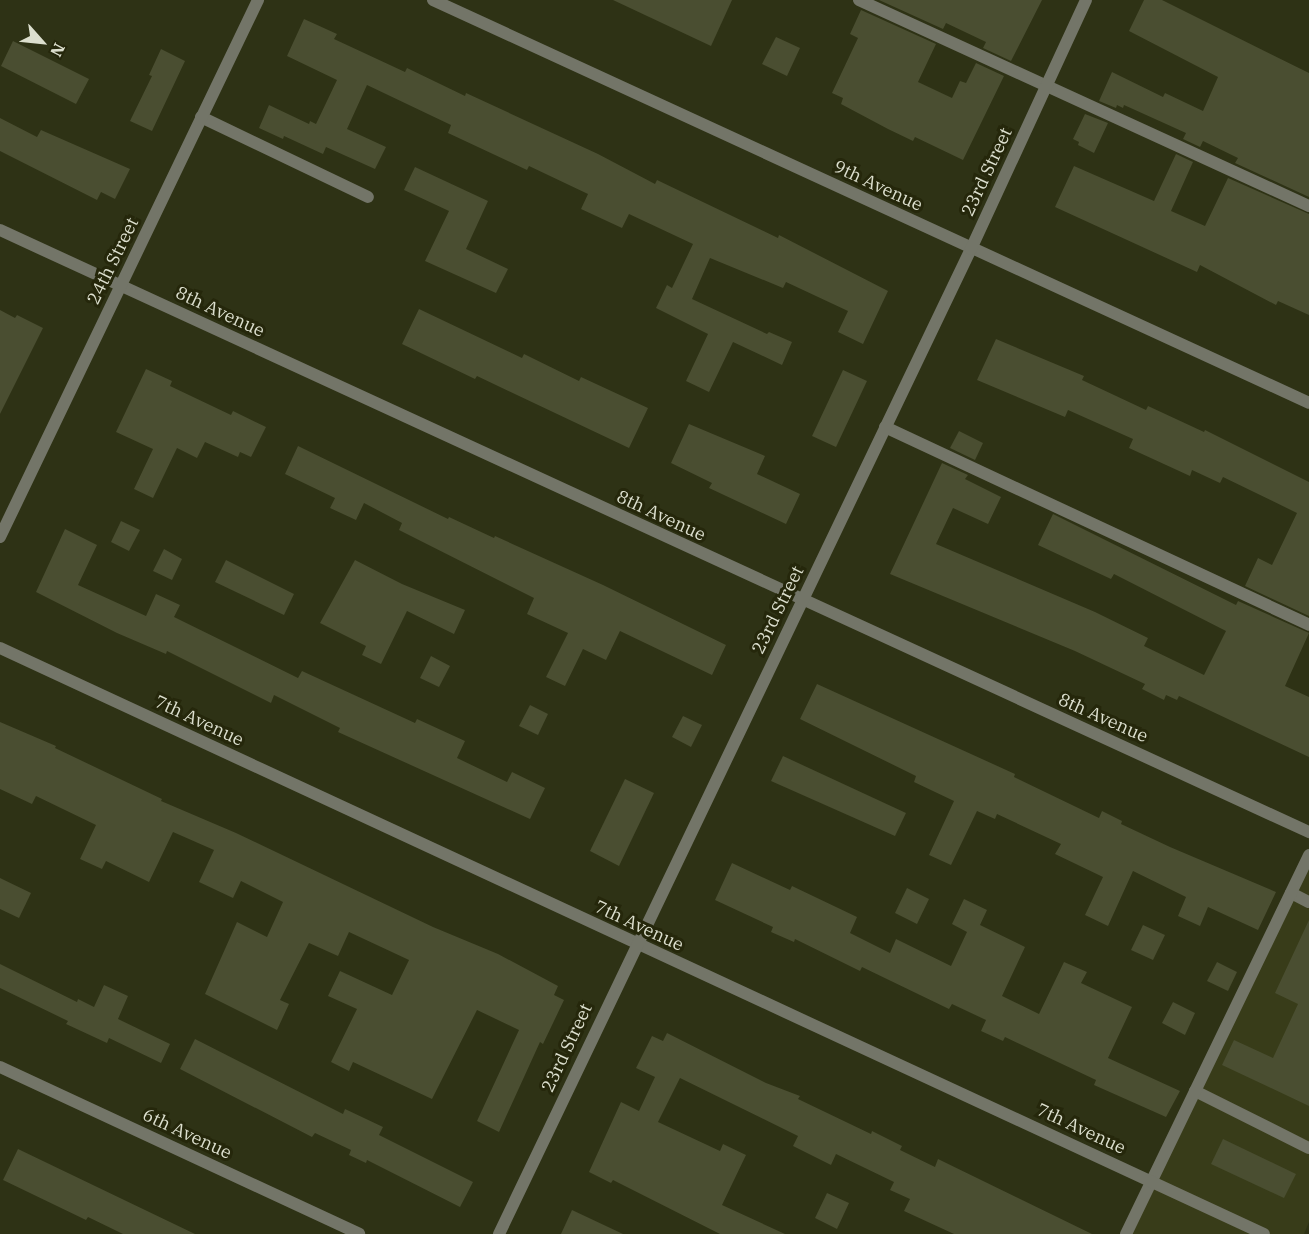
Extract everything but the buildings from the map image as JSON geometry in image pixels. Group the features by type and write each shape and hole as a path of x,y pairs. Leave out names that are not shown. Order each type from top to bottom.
{"street":[{"name":"24th Street","path":"0,537 258,0"},
{"name":"9th Avenue","path":"433,0 1309,403"},
{"path":"859,0 1309,206"},
{"name":"23rd Street","path":"499,1234 971,249 1086,0"},
{"path":"201,117 368,197"},
{"name":"8th Avenue","path":"0,230 802,601 1309,832"},
{"path":"885,427 1309,625"},
{"name":"7th Avenue","path":"0,648 1151,1182 1242,1229 1264,1234"},
{"path":"1126,1234 1309,855"},
{"path":"1291,893 1309,902"},
{"name":"6th Avenue","path":"0,1067 359,1234"},
{"path":"1195,1091 1309,1148"}],"shaded area":[{"path":"1309,855 1309,1222 1304,1234 1126,1234"}]}
